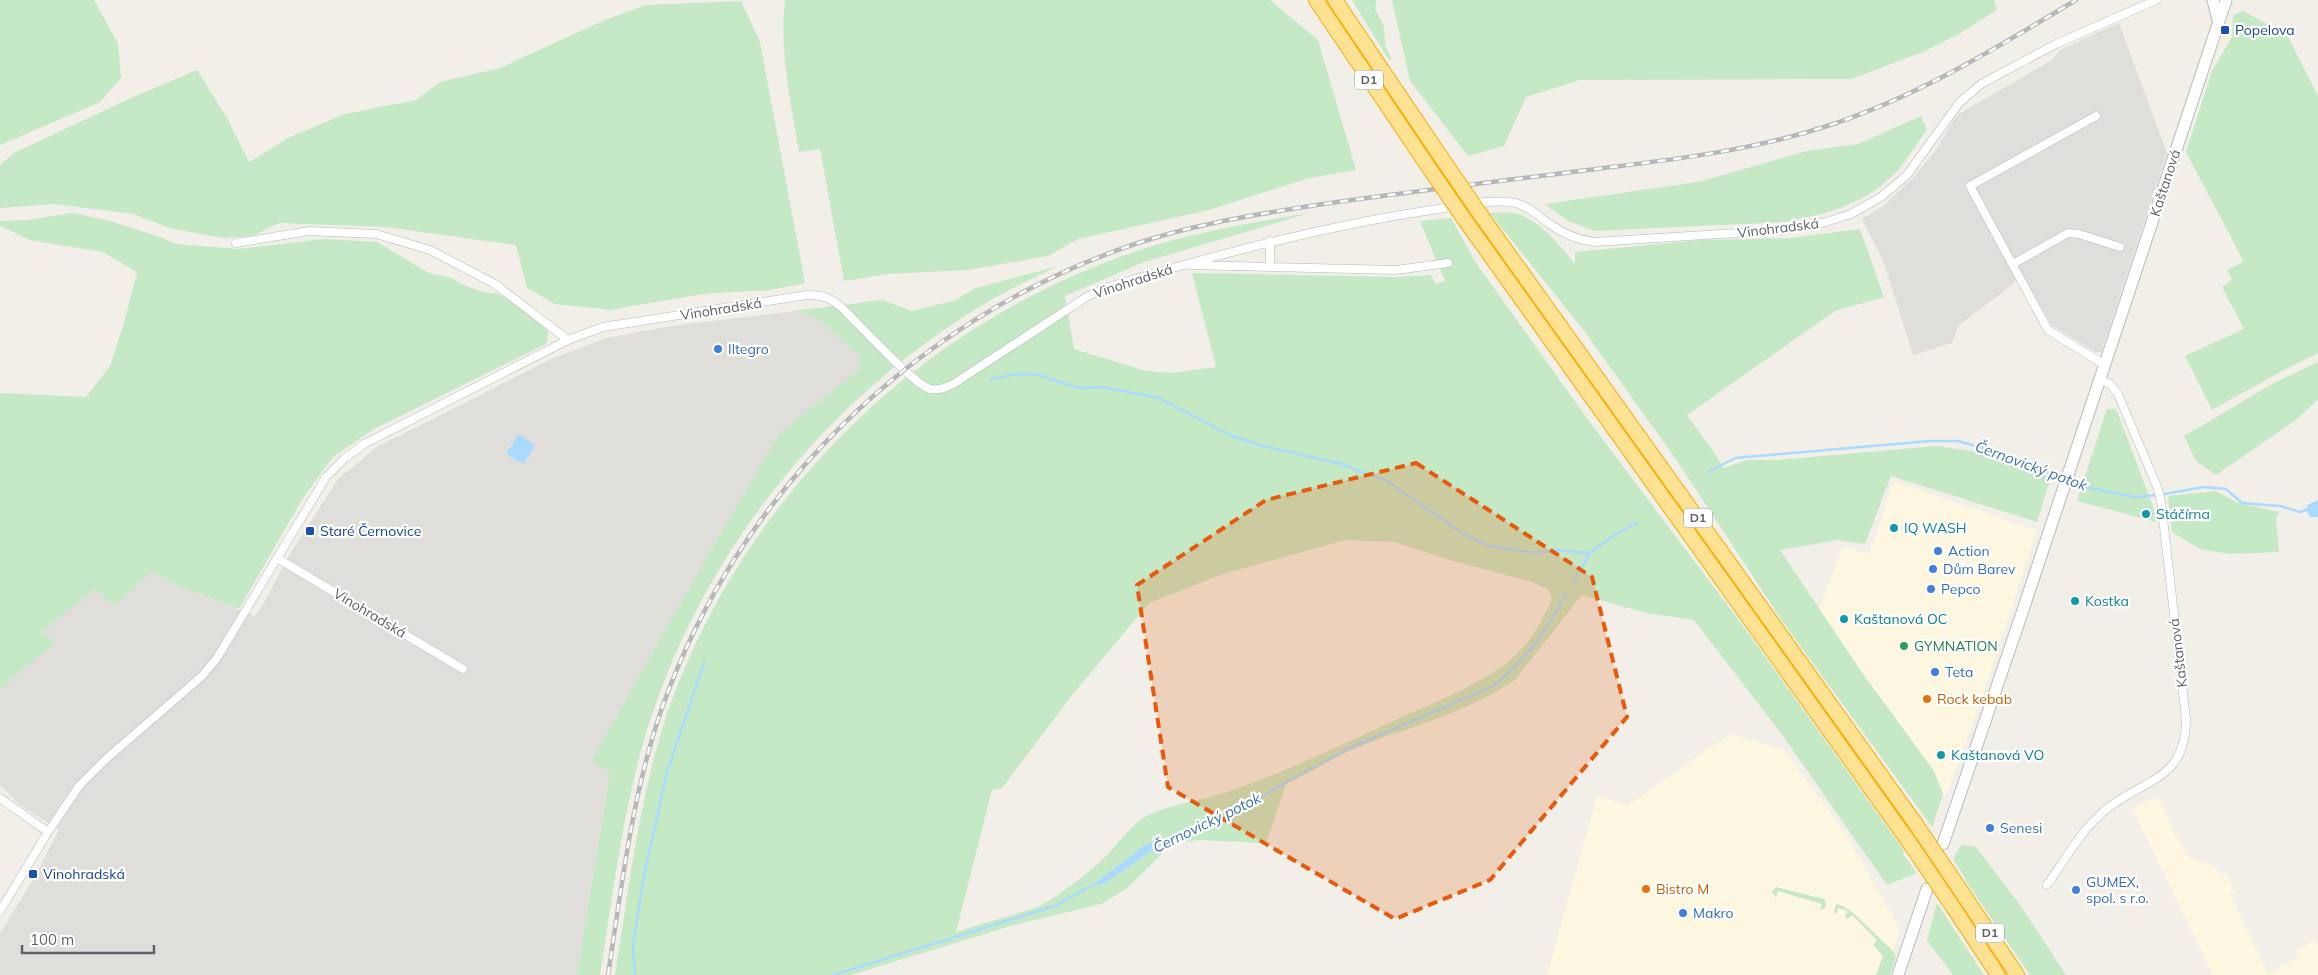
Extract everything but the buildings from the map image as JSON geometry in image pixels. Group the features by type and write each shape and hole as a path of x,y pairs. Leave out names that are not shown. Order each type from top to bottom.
{"highway":[{"name":"D1","path":"1316,0 1462,216 1909,842 1998,975"},
{"name":"D1","path":"1335,0 1441,157 1482,208 1915,823 2017,975"}],"main road":[{"path":"2214,0 2218,23"},
{"name":"Kaštanová","path":"1943,844 2105,366 2226,0"},
{"path":"1898,975 1928,889"}],"street":[{"name":"Vinohradská","path":"1482,208 1505,201 1518,204 1567,234 1578,239 1595,242 1784,230 1826,222 1866,207 1895,187 1917,162 1959,102 1981,84 2056,44 2156,0"},
{"path":"2096,116 1970,186 2048,330 2105,366"},
{"name":"Vinohradská","path":"0,911 48,832 79,786 106,758 202,676 216,658 326,478 345,458 364,444 568,340 603,327 807,295 821,295 827,296 840,306 911,378 926,388 937,390 955,383 1088,296 1104,288 1270,241 1362,221 1444,208"},
{"path":"236,243 309,231 376,234 430,250 495,284 568,340"},
{"path":"2013,264 2068,233 2079,234 2120,247"},
{"path":"1270,241 1270,266"},
{"name":"Vinohradská","path":"1180,265 1396,270 1448,263"},
{"name":"Kaštanová","path":"2047,885 2093,822 2104,811 2144,787 2170,768 2181,753 2186,736 2186,719 2161,501 2158,489 2118,394 2110,384 2100,380"},
{"name":"Vinohradská","path":"277,558 463,669"},
{"path":"0,798 48,832"}],"highlighted area":[{"path":"1416,463 1592,577 1627,717 1490,880 1395,919 1168,787 1137,585 1266,500"}],"shaded area":[{"path":"2119,23 2167,153 2101,352 2095,352 2051,325 2021,271 2012,285 1959,325 1952,343 1913,355 1883,260 1862,219 1882,207 1913,178 1935,151 1957,115 2052,60 2060,50"},
{"path":"794,311 819,320 859,355 859,369 780,434 703,563 591,761 610,771 577,975 0,975 0,933 33,880 59,830 20,805 0,785 0,689 53,644 43,631 95,588 114,606 152,571 173,584 255,616 288,557 338,479 377,447 553,358 606,338 671,326"},
{"path":"1894,481 2037,531 1984,692 1946,796 1943,794 1934,771 1863,674 1819,609 1843,546 1869,554"},
{"path":"1730,734 1784,750 1846,834 1900,929 1893,951 1896,957 1890,975 1547,975 1597,796 1628,805"},
{"path":"2158,796 2173,830 2188,856 2218,868 2221,875 2226,873 2235,892 2230,894 2268,973 2299,957 2296,950 2315,940 2318,946 2318,975 2213,975 2132,809"}],"green space":[{"path":"0,0 94,0 118,44 121,78 100,102 0,145"},
{"path":"785,0 1270,0 1318,40 1356,170 1309,178 1209,210 1078,239 1048,256 967,270 887,274 844,281 820,149 799,152 789,95 785,57"},
{"path":"1352,0 1377,0 1375,9 1384,26 1385,45 1392,60 1388,59"},
{"path":"1392,0 1994,0 1997,10 1959,34 1923,52 1851,79 1580,80 1526,97 1504,146 1468,156 1410,81"},
{"path":"741,1 760,42 805,283 770,290 702,294 611,310 555,304 527,288 516,245 385,227 280,223 252,236 223,238 169,228 134,214 54,204 0,208 0,165 14,153 133,97 197,70 227,118 249,162 290,137 345,114 416,100 440,82 500,68 607,19 646,5"},
{"path":"2243,11 2287,35 2318,96 2318,353 2212,410 2185,356 2244,329 2222,287 2232,280 2227,270 2244,262 2186,152 2212,71 2232,37 2233,15"},
{"path":"1921,116 1927,129 1903,164 1891,177 1864,197 1817,215 1784,222 1594,231 1568,221 1545,204 1698,182 1807,151 1858,144"},
{"path":"73,213 110,221 160,237 175,244 239,249 323,239 377,242 429,273 452,278 461,284 480,291 499,294 518,306 549,332 546,344 374,429 333,457 303,498 239,609 173,584 152,571 114,606 95,589 43,631 54,644 0,689 0,393 86,397 110,366 124,323 137,272 103,252 30,240 0,226 0,221 27,220"},
{"path":"1310,213 1144,262 1065,296 1074,349 1146,371 1171,373 1216,367 1192,273 1396,277 1431,275 1436,284 1445,281 1420,221 1451,218 1476,263 1586,417 1749,634 1905,852 1903,854 1916,872 1915,874 1887,885 1783,736 1694,620 1646,613 1582,595 1515,680 1498,691 1425,723 1358,747 1286,784 1267,841 1263,843 1200,840 1173,843 1126,889 1101,904 1014,925 851,975 615,975 642,811 657,746 667,714 700,635 741,561 791,492 848,430 911,374 980,325 1055,284 1134,252 1177,239 1243,224","holes":["1345,540 1394,542 1453,561 1529,581 1548,589 1552,598 1540,624 1523,647 1510,660 1485,678 1271,776 1218,795 1169,807 1151,814 1137,823 1089,871 1047,902 1038,907 956,932 992,790 1002,788 1073,694 1149,603 1223,574","1174,835 1104,884 1091,887 1145,845"]},
{"path":"1490,213 1514,213 1531,220 1540,226 1564,250 1575,265 1575,252 1702,240 1791,238 1860,229 1884,297 1835,311 1687,415 1723,468 1748,460 1778,460 1936,446 1972,451 2051,477 2037,522 1891,476 1865,544 1838,540 1780,550 1863,674 1934,771 1943,794 1932,827 1783,622 1675,458 1585,332"},
{"path":"1058,266 986,303 926,343 870,388 818,439 771,494 729,553 693,616 664,682 641,751 622,834 600,975 577,975 610,772 591,761 703,563 780,433 859,369 859,355 819,320 794,311 882,300 912,311 953,301 976,288"},
{"path":"2318,362 2318,399 2296,420 2216,475 2196,461 2184,436 2274,383"},
{"path":"2107,409 2116,409 2153,506 2156,522 2077,501"},
{"path":"2216,491 2238,503 2279,512 2276,520 2279,552 2229,554 2200,549 2172,532 2168,496"},
{"path":"1961,845 1975,846 2020,905 2066,975 2030,975 1965,880 1953,859"},
{"path":"1776,887 1824,899 1825,908 1820,910 1822,904 1778,891 1776,898 1772,892"},
{"path":"1937,903 1984,975 1953,975 1927,940"},
{"path":"1836,904 1852,912 1893,951 1896,957 1890,975 1876,975 1883,956 1873,945 1877,940 1852,915 1847,919 1845,917 1847,911 1838,908 1836,914 1834,913"}],"water":[{"path":"519,434 535,445 524,464 506,454"},
{"path":"2318,500 2318,517 2310,517 2307,505"},
{"path":"1176,834 1104,884 1090,887 1145,845"}],"waterway":[{"path":"991,379 1017,374 1039,375 1079,388 1102,387 1159,398 1232,436 1263,446 1338,463 1385,480 1464,534 1489,546 1537,553 1557,550 1590,553"},
{"name":"Černovický potok","path":"1708,472 1735,458 1930,441 1958,441 2005,454 2063,479"},
{"name":"Černovický potok","path":"2068,481 2081,486 2135,497 2204,487 2226,489 2242,503 2280,506 2300,512 2308,509"},
{"name":"Černovický potok","path":"1573,582 1590,553 1613,536 1637,523"},
{"name":"Černovický potok","path":"1174,835 1229,815 1350,748 1493,686 1505,677 1525,656 1551,620 1566,594"},
{"path":"635,975 633,945 644,876 667,772 704,663"},
{"name":"Černovický potok","path":"833,975 1055,906 1090,886"}],"railway":[{"path":"608,975 623,874 643,773 662,708 695,629 737,555 787,486 845,423 908,367 978,318 1053,277 1132,245 1217,222 1416,191 1687,157 1743,148 1797,135 1858,115 1922,87 1985,54 2076,0"}],"place":[{"name":"Popelova","path":"2225,30"},
{"name":"Iltegro","path":"718,349"},
{"name":"Stáčírna","path":"2146,514"},
{"name":"IQ WASH","path":"1894,528"},
{"name":"Staré Černovice","path":"310,531"},
{"name":"Action","path":"1938,551"},
{"name":"Dům Barev","path":"1933,569"},
{"name":"Pepco","path":"1931,589"},
{"name":"Kostka","path":"2075,601"},
{"name":"Kaštanová OC","path":"1844,619"},
{"name":"GYMNATION","path":"1904,646"},
{"name":"Teta","path":"1935,672"},
{"name":"Rock kebab","path":"1927,699"},
{"name":"Kaštanová VO","path":"1941,755"},
{"name":"Senesi","path":"1990,828"},
{"name":"Vinohradská","path":"33,874"},
{"name":"Bistro M","path":"1646,889"},
{"name":"GUMEX, spol. s r.o.","path":"2076,890"},
{"name":"Makro","path":"1683,913"}]}
